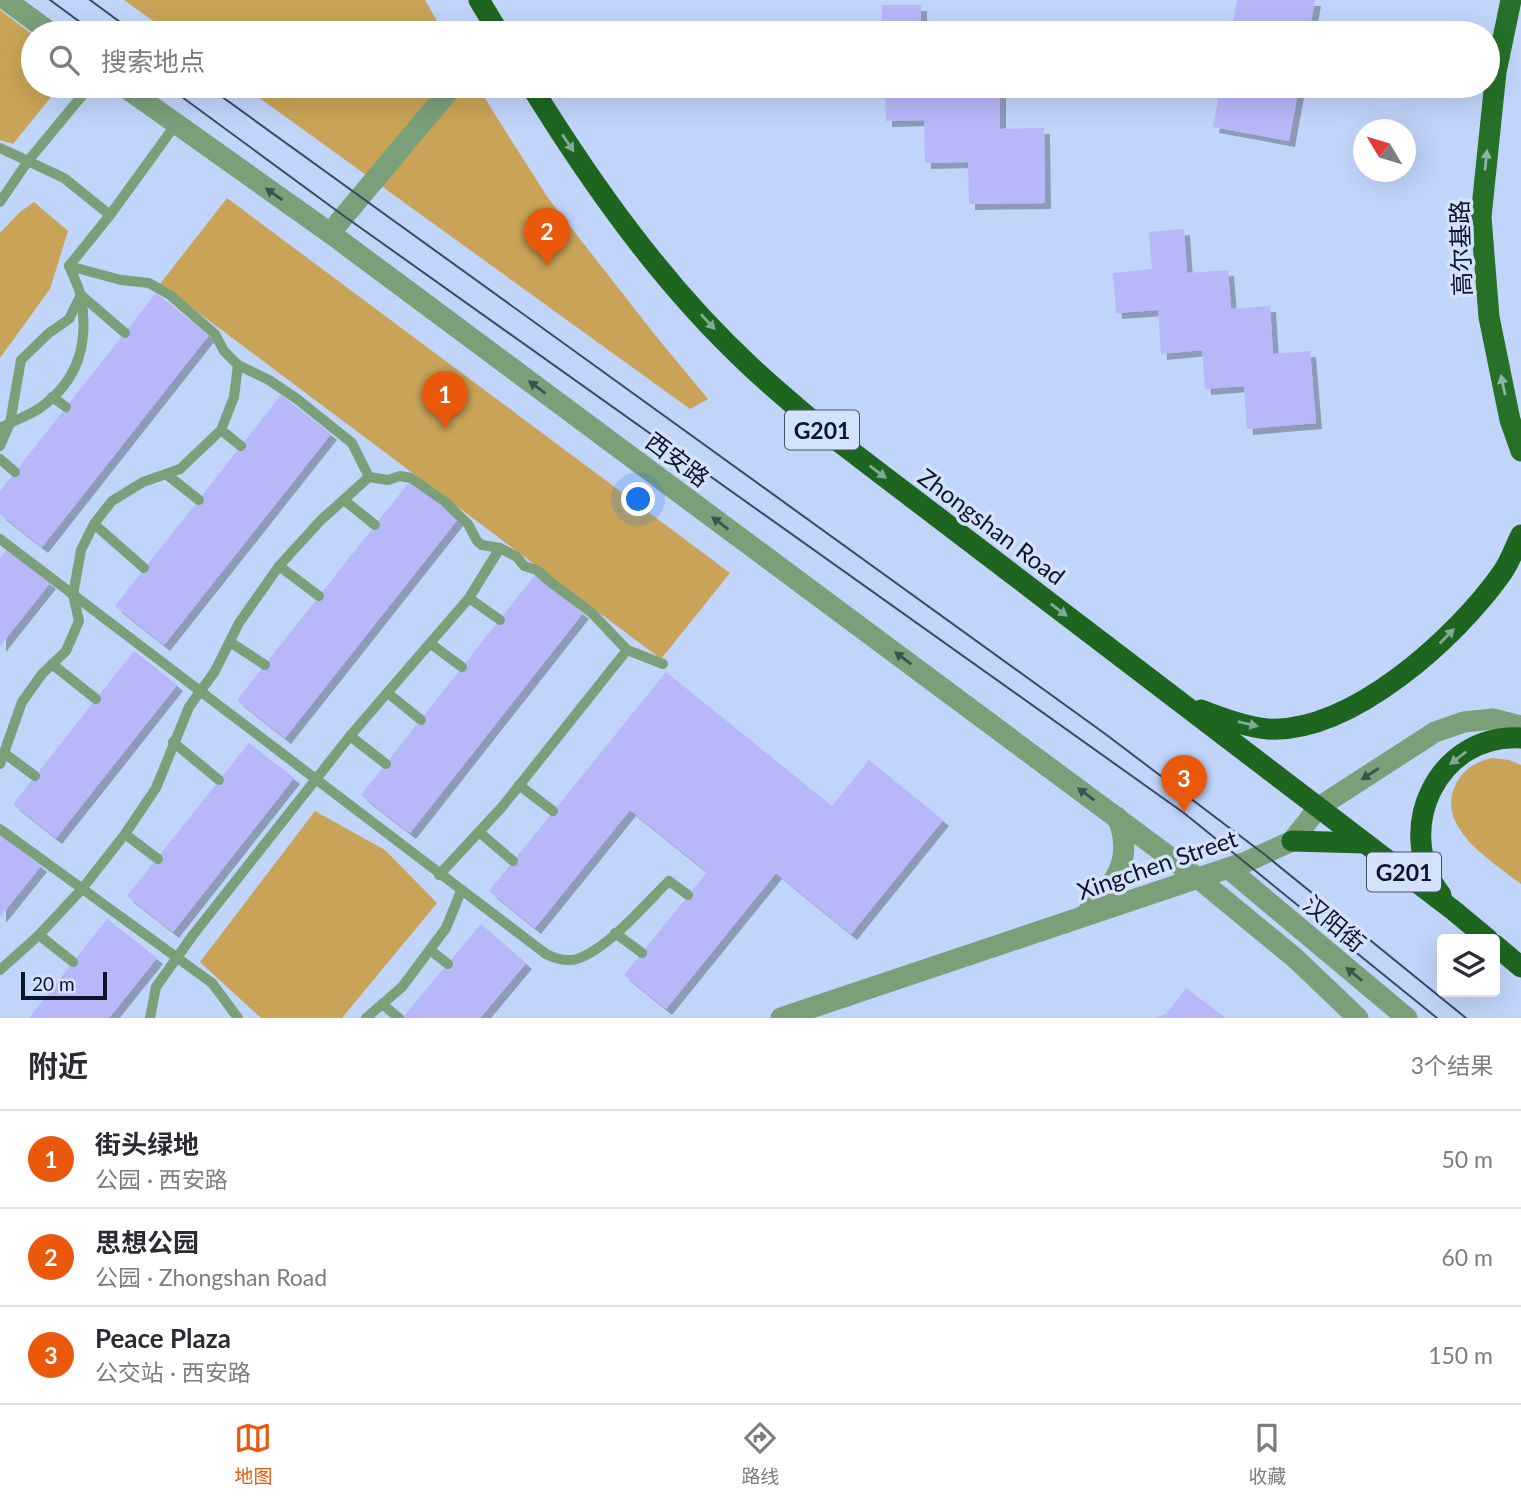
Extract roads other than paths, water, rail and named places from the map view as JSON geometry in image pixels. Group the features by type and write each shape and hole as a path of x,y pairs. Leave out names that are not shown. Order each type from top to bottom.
{"highway":[{"path":"479,0 490,21"},
{"name":"Zhongshan Road","path":"539,98 607,201 674,285 748,366 822,429 1482,934"},
{"path":"1183,704 1268,729 1314,724 1357,705 1400,676 1437,645 1476,606 1504,571 1521,535"},
{"path":"1454,910 1426,871 1421,819 1430,792 1443,769 1465,751 1490,740 1521,738"},
{"path":"1292,841 1365,842"},
{"path":"1500,949 1521,967"}],"main road":[{"name":"高尔基路","path":"1500,53 1511,0"},
{"name":"高尔基路","path":"1493,98 1480,217 1489,317 1510,420 1521,451"}],"street":[{"path":"6,0 35,21"},
{"name":"西安路","path":"140,98 330,233 1117,817 1199,879 1295,958 1357,1018"},
{"path":"330,233 443,98"},
{"name":"Xingchen Street","path":"781,1018 1230,869 1292,841 1319,807 1435,732 1464,722 1493,719 1521,726"},
{"path":"1083,918 1103,897 1118,874 1125,851 1125,834 1117,817"},
{"name":"汉阳街","path":"1230,869 1406,1018"}],"lane":[{"path":"0,202 28,161 80,98"},
{"path":"68,266 110,215 176,124"},
{"path":"0,148 64,178 110,215"},
{"path":"5,425 39,408 70,380 81,353 81,295 68,266"},
{"path":"68,266 121,280 149,283 170,295 215,334 224,351 238,365 270,380 298,399 352,443 369,477"},
{"path":"81,295 125,332"},
{"path":"0,446 21,360 49,333 69,319 81,295"},
{"path":"0,764 22,702 52,664 66,651 79,621 73,595 81,550 94,524 112,501 143,482 180,469 222,430 234,397 238,365"},
{"path":"52,397 66,407"},
{"path":"222,430 241,446"},
{"path":"0,459 15,472"},
{"path":"166,474 199,500"},
{"path":"369,477 388,480 400,476 411,478 444,501 468,524 482,545 500,548 517,557 524,566 537,570 549,582 592,612 627,650 663,664"},
{"path":"0,970 39,935 82,889 125,834 156,788 189,708 215,671 239,623 279,566 321,520 369,477"},
{"path":"344,500 375,525"},
{"path":"94,524 144,568"},
{"path":"0,540 546,954 560,960 576,960 599,949 669,881 688,895"},
{"path":"150,1018 156,988 177,958 350,736 469,598 500,548"},
{"path":"279,566 319,596"},
{"path":"469,598 500,620"},
{"path":"230,642 265,665"},
{"path":"431,644 462,667"},
{"path":"439,874 519,785 627,650"},
{"path":"52,664 96,699"},
{"path":"388,693 421,720"},
{"path":"350,736 386,764"},
{"path":"173,742 219,780"},
{"path":"4,753 35,776"},
{"path":"519,785 553,811"},
{"path":"0,829 212,983 238,1018"},
{"path":"479,832 513,861"},
{"path":"125,834 158,859"},
{"path":"366,1018 402,986 430,950 446,928 461,891"},
{"path":"615,933 642,953"},
{"path":"39,935 73,962"},
{"path":"430,950 448,964"},
{"path":"382,1004 399,1018"}],"tram line":[{"path":"50,0 79,21"},
{"path":"90,0 119,21"},
{"path":"183,98 344,216 1184,813 1437,1018"},
{"path":"224,98 1104,733 1264,854 1466,1018"}],"place":[{"name":"思想公园","path":"547,266"},
{"name":"街头绿地","path":"445,429"},
{"name":"Peace Plaza","path":"1184,813"}]}
